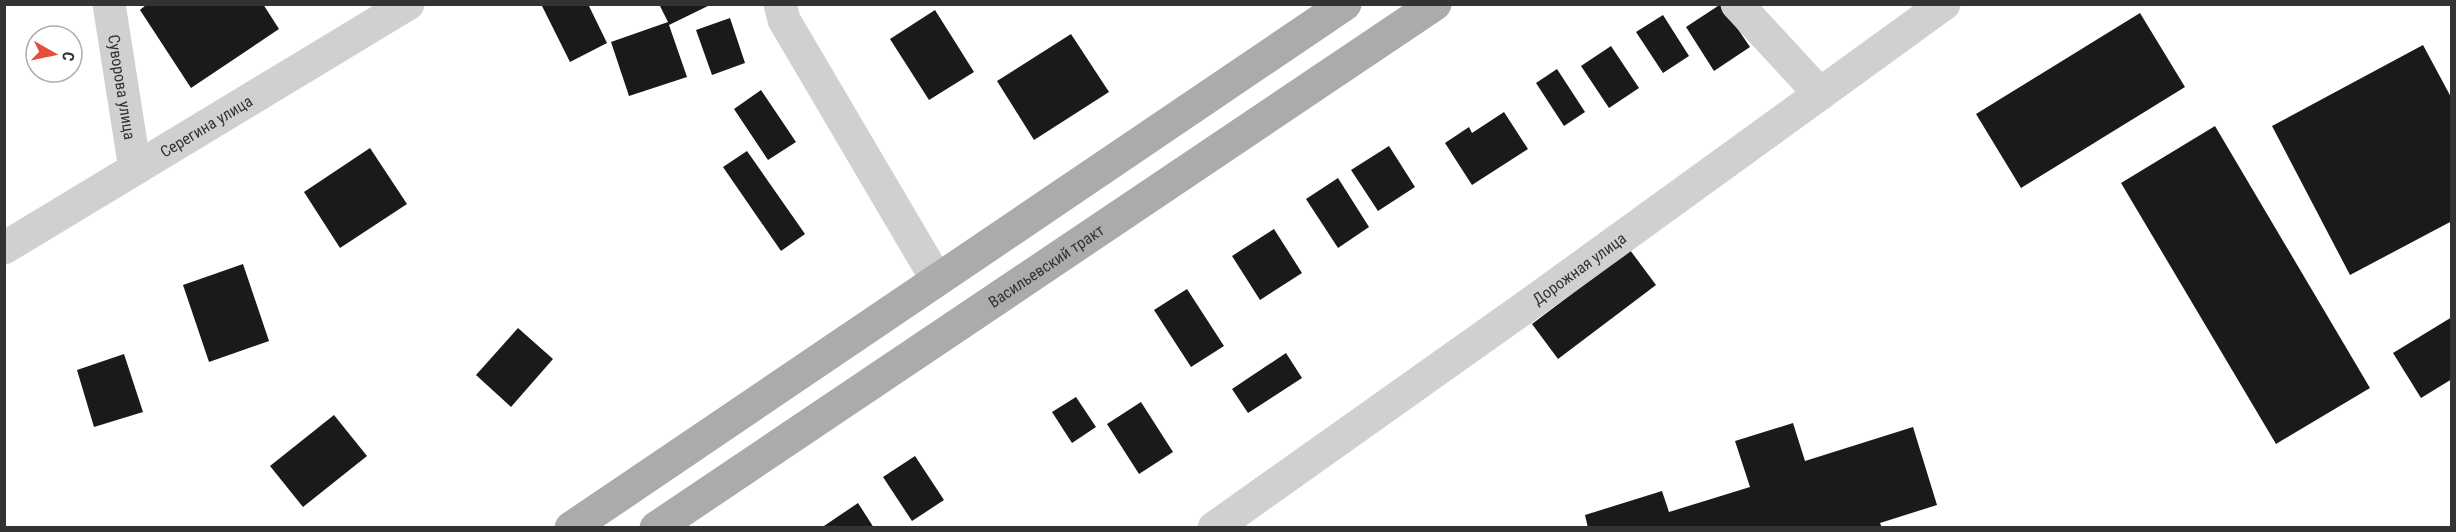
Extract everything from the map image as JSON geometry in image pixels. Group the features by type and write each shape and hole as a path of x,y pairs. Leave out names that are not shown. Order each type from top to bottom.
{"main road":[{"path":"571,528 1346,4"},
{"name":"Васильевский тракт","path":"656,528 1435,4"}],"street":[{"name":"Суворова улица","path":"109,4 135,169"},
{"name":"Серегина улица","path":"4,248 408,4"},
{"path":"780,4 784,20 937,280"},
{"path":"1737,4 1820,94"},
{"name":"Дорожная улица","path":"1214,528 1532,303 1944,4"}],"building":[{"path":"147,4 263,4 279,29 191,88 140,10"},
{"path":"541,4 588,4 607,43 570,62"},
{"path":"659,4 712,4 669,25 687,77 629,96 611,42 668,22"},
{"path":"1721,4 1750,47 1714,71 1686,27"},
{"path":"935,10 974,72 929,100 890,39"},
{"path":"2140,13 2185,87 2021,188 1976,114"},
{"path":"1663,15 1689,56 1663,73 1636,32"},
{"path":"730,18 745,63 712,75 696,30"},
{"path":"1071,34 1109,92 1034,140 997,81"},
{"path":"2423,45 2452,99 2452,221 2350,275 2272,126"},
{"path":"1611,46 1639,88 1609,108 1581,66"},
{"path":"1557,69 1585,112 1564,126 1536,83"},
{"path":"761,90 796,142 768,160 734,109"},
{"path":"1504,112 1528,149 1472,185 1445,143 1469,127 1472,133"},
{"path":"2215,126 2370,388 2276,444 2121,183"},
{"path":"1389,146 1415,187 1378,211 1351,170"},
{"path":"370,148 407,204 340,248 304,192"},
{"path":"747,151 805,234 781,251 723,167"},
{"path":"1338,178 1369,227 1338,248 1306,199"},
{"path":"1274,229 1302,273 1260,300 1232,256"},
{"path":"1630,250 1656,285 1558,359 1532,324"},
{"path":"243,264 269,341 209,362 183,285"},
{"path":"1187,289 1224,346 1191,367 1154,310"},
{"path":"2452,317 2452,379 2421,398 2393,353"},
{"path":"518,328 553,359 511,407 476,375"},
{"path":"1286,353 1302,378 1248,413 1232,389"},
{"path":"124,354 143,412 94,427 77,370"},
{"path":"1076,397 1096,427 1072,443 1052,412"},
{"path":"1141,402 1173,452 1139,474 1107,424"},
{"path":"334,415 367,456 303,507 270,466"},
{"path":"1793,423 1805,461 1913,427 1937,505 1880,523 1882,528 1588,528 1585,515 1662,491 1669,512 1750,487 1735,441"},
{"path":"915,456 944,500 912,521 883,477"},
{"path":"858,503 874,528 821,528"}]}
